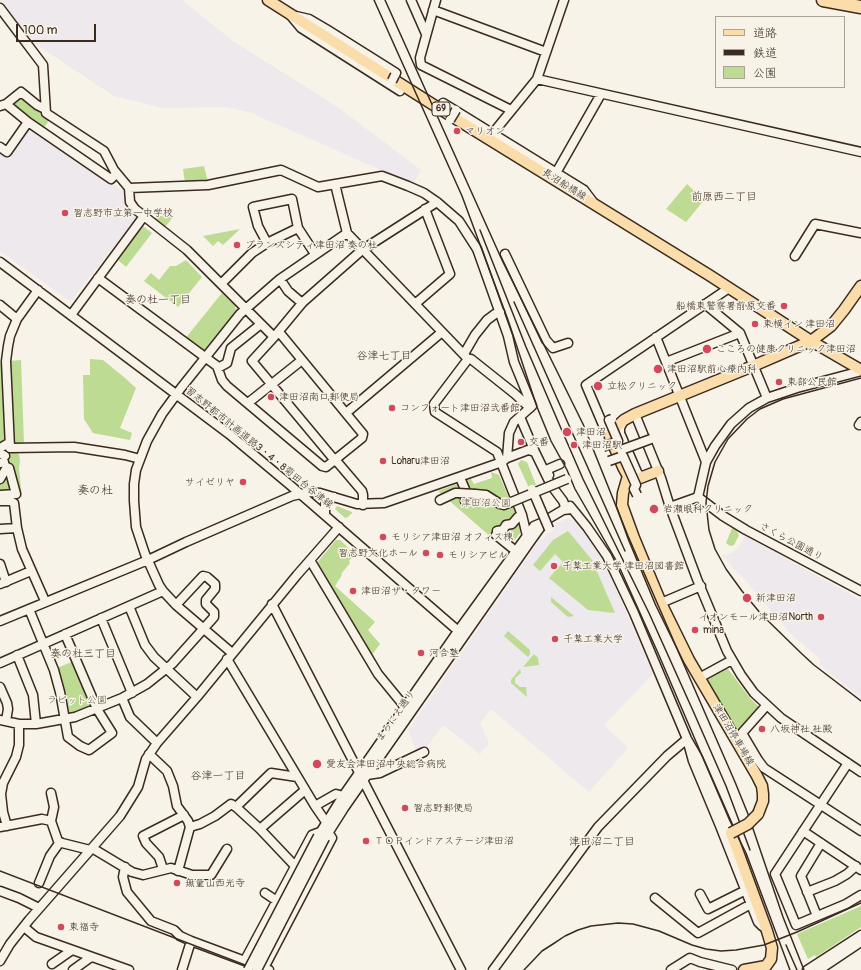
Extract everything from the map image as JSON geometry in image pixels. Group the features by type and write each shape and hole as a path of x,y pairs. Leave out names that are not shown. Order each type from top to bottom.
{"highway":[{"path":"823,0 861,7"}],"main road":[{"name":"長沼船橋線","path":"268,0 729,288 811,341 861,370"},
{"path":"658,471 637,483 636,478 628,476 612,440 611,432 624,420 635,414 811,341 831,326 861,286"},
{"name":"津田沼停車場線","path":"628,476 622,498 623,509 661,603 699,678 762,786 763,794 761,808 754,820 731,833"},
{"path":"731,833 767,930 772,948 771,959 766,966 744,970"}],"street":[{"path":"411,0 426,34"},
{"path":"436,0 420,58 421,65 511,110"},
{"path":"493,133 537,79 564,0"},
{"path":"0,8 43,65 46,113 104,151 114,170 129,188 132,206 181,245 245,309 261,324 276,334 302,360 363,434 362,438 326,467 322,466 227,386 222,380 218,368 98,278"},
{"path":"433,10 546,52"},
{"path":"290,14 309,19 390,69 396,74 392,80"},
{"path":"290,14 301,28 392,80 400,91"},
{"path":"537,79 861,152"},
{"path":"45,109 37,105 21,92 3,105 110,179 114,176"},
{"path":"556,173 601,94"},
{"path":"443,103 584,190 593,203"},
{"path":"456,110 450,120 574,198 593,203"},
{"path":"0,147 7,152 28,122"},
{"path":"129,188 208,185 281,170 318,187 382,176 408,186 437,202 460,221 477,249 508,336 514,362 532,406 514,422 509,433 504,460"},
{"path":"335,184 346,233 466,357 471,359 510,390 530,408"},
{"path":"267,243 258,226 253,207 292,199 298,228 315,254"},
{"path":"363,505 362,491 252,361 302,303 362,250 437,202"},
{"path":"415,304 450,274 425,209"},
{"path":"71,315 144,216"},
{"path":"795,256 815,224 861,233"},
{"path":"221,284 252,253 267,243 298,228"},
{"path":"326,822 297,777 230,656 163,591 140,540 134,511 134,484 136,470 152,430 177,394 245,309 280,279 346,233"},
{"path":"505,254 546,340 553,348 568,343"},
{"name":"習志野都市計画道路3・4・8菊田台谷津線","path":"0,262 229,434 301,494 461,633"},
{"path":"280,279 288,292 302,303"},
{"path":"611,432 603,425 586,385 729,288"},
{"path":"38,290 18,319 10,336 3,361 10,448 74,447 125,455 140,459"},
{"path":"706,304 740,332 766,398"},
{"path":"0,306 18,319"},
{"path":"500,312 487,320 475,335 466,357 434,404 435,412 497,452 504,460 527,536"},
{"path":"218,368 227,363 231,348 261,324"},
{"path":"346,413 442,332"},
{"path":"666,362 740,332"},
{"path":"656,337 706,462"},
{"path":"248,403 302,360"},
{"path":"670,506 698,497 706,462 720,437 738,416 749,408 766,398 861,370"},
{"path":"635,414 701,586 732,660 754,693 766,706 787,723 861,772"},
{"path":"520,417 551,485 554,485 587,526 607,556 634,613 687,738 698,758 731,833"},
{"path":"612,419 610,420 622,453 637,483"},
{"path":"624,420 620,428 620,433 638,474 637,483 634,489 637,495"},
{"path":"609,461 651,439"},
{"path":"603,447 618,441"},
{"path":"0,621 45,601 148,560 292,496 316,492 352,504 363,505 384,503 528,450 535,452"},
{"path":"0,479 4,461"},
{"path":"0,495 16,494 4,461"},
{"path":"560,464 546,470 563,506 572,509"},
{"path":"440,500 454,494 475,494 486,495 504,505 533,491 554,485 567,479"},
{"path":"461,480 467,494 465,501"},
{"path":"533,491 548,526"},
{"path":"325,516 325,505 334,497"},
{"name":"さくら公園通り","path":"698,497 723,516 746,530 861,591"},
{"path":"0,501 10,501 14,503 16,528 22,549 45,601"},
{"name":"まろにえ通り","path":"263,969 323,835 326,822 343,796 364,776 405,707 540,528 548,526 563,506"},
{"path":"520,516 534,523 548,526"},
{"path":"512,548 496,533 503,530 506,525 512,524 520,516"},
{"name":"まろにえ通り","path":"248,970 323,835 534,526 548,526"},
{"path":"0,961 10,944 39,908 120,816 138,787 149,754 157,743 272,604 339,527"},
{"path":"0,528 16,528"},
{"path":"310,560 378,674 405,707"},
{"path":"0,564 3,583 31,571"},
{"path":"0,687 8,709 3,721 19,724 36,724 75,717 122,698 147,684 166,669 214,617 214,612 206,604 206,600 215,589 215,584 207,577 203,576 176,605"},
{"path":"661,603 701,586"},
{"path":"0,662 163,591"},
{"path":"272,604 364,776 460,969"},
{"path":"129,606 145,645 154,657 196,697"},
{"path":"29,609 56,675 68,737 80,746 89,750 112,733 97,708 65,634"},
{"path":"101,618 132,693"},
{"path":"18,655 32,695 36,724"},
{"path":"699,678 732,660"},
{"path":"122,698 130,717 157,743"},
{"path":"766,706 742,731 742,734 764,768 861,831"},
{"path":"19,724 19,745 16,757 3,783 1,794 3,826 42,819 51,822"},
{"path":"687,738 693,762 758,922 767,930"},
{"path":"493,970 598,827 667,756 687,738"},
{"path":"364,776 380,774 424,752"},
{"path":"149,754 167,771 173,786 177,806 188,821 190,827 178,871"},
{"path":"848,763 775,874 796,925 846,904 861,895"},
{"path":"236,807 271,772 297,777"},
{"path":"260,829 305,790"},
{"path":"50,793 54,807 51,822 58,841 91,849 132,872 143,875 171,868 192,875 211,875 227,850"},
{"path":"315,806 336,794 343,796"},
{"path":"190,827 200,824 215,816 231,804 260,829 295,866"},
{"path":"163,869 159,857 146,842 143,836 184,815"},
{"path":"803,831 858,868 835,881 807,892"},
{"path":"245,960 312,835 323,835"},
{"path":"39,883 50,856 60,842"},
{"path":"817,916 801,874 821,843"},
{"path":"125,867 124,877 127,892 151,921 174,930 180,936 245,960 263,969"},
{"path":"700,894 708,909 746,890"},
{"path":"0,891 39,908"},
{"path":"264,893 277,901"},
{"path":"655,898 698,933 751,904"},
{"path":"24,927 36,937 129,970"},
{"path":"808,970 861,935"},
{"path":"182,970 192,940"},
{"path":"819,970 861,942"},
{"path":"52,964 72,950"},
{"path":"73,970 91,957"},
{"path":"671,970 690,958 732,970"}],"shaded area":[{"path":"0,0 182,0 233,41 339,108 421,170 413,184 249,112 226,107 163,108 114,96 34,43"},
{"name":"習志野市立第一中学校","path":"32,129 123,191 126,208 136,218 72,300 68,300 0,251 0,152 9,158 27,130"},
{"name":"千葉工業大学","path":"568,518 576,522 602,556 653,674 604,725 628,748 589,792 491,709 480,723 489,743 480,754 443,725 426,748 417,752 408,730 540,539 542,540 555,528 554,525"},
{"name":"イオンモール津田沼North","path":"745,536 861,600 861,698 820,665 820,659 794,637 744,578 722,555 731,553 738,548"}],"green space":[{"path":"21,96 41,114 50,119 43,129 10,105"},
{"path":"204,166 208,182 185,183 183,169"},
{"path":"687,184 704,200 686,222 666,209"},
{"path":"155,216 173,217 165,227 156,220"},
{"path":"143,226 152,233 126,267 118,260"},
{"path":"240,229 223,245 218,241 213,246 203,236"},
{"path":"186,260 202,277 178,307 144,281 151,273 159,280 170,266 176,266"},
{"path":"222,293 235,306 236,311 204,350 199,351 184,340"},
{"path":"90,359 103,360 136,388 120,428 132,433 130,440 93,433 84,419 83,375 90,375"},
{"path":"21,360 24,444 12,444 10,361"},
{"path":"0,363 3,363 9,451 17,451 19,455 22,497 0,498"},
{"path":"521,460 527,462 536,485 529,488 518,464"},
{"name":"津田沼公園","path":"491,472 499,475 521,526 520,533 507,551 438,491 471,479 474,484 492,478"},
{"path":"337,506 352,513 345,518 335,509"},
{"path":"732,528 736,529 739,535 734,545 730,546 726,543"},
{"path":"568,531 592,560 615,613 588,610 549,578 563,562 555,554 540,571 533,565 553,540"},
{"path":"336,540 340,540 355,554 349,561 350,563 341,574 342,575 335,586 375,622 368,630 380,644 371,656 316,564"},
{"path":"551,597 574,616 568,617 551,602"},
{"path":"508,631 530,650 528,657 504,636"},
{"path":"534,654 538,658 539,665 523,667"},
{"name":"ラビット公園","path":"74,661 93,705 90,709 71,717 67,714 57,668"},
{"path":"520,669 521,673 515,678 515,683 520,687 526,687 527,697 511,683 511,680"},
{"path":"728,669 750,698 761,709 739,732 707,682 708,679"},
{"path":"861,906 861,927 816,957 815,955 808,959 797,934"}],"railway":[{"path":"374,0 462,196 508,320 537,407 551,441 567,470 575,489 617,562 730,821 746,853 790,970"},
{"path":"385,0 502,260 583,424 628,536 748,814 783,917 804,970"},
{"path":"480,230 526,347 583,479 649,613 726,786 750,850"},
{"path":"514,302 625,551"},
{"path":"861,378 783,399 760,409 747,419 728,439 715,462 708,486 706,503 709,530 715,549 726,569 742,591 761,614 802,654 861,701"},
{"path":"0,871 258,970"},
{"path":"524,970 542,951 565,936 591,926 618,923 633,924 659,931 692,945 706,949 721,951 736,950 764,945 861,903"},
{"path":"786,945 797,970"}],"place":[{"name":"マリオン","path":"457,131"},
{"name":"習志野市立第一中学校","path":"65,213"},
{"name":"ブランズシティ津田沼 奏の杜","path":"237,245"},
{"name":"船橋東警察署前原交番","path":"784,306"},
{"name":"東横イン 津田沼","path":"755,324"},
{"name":"こころの健康クリニック津田沼","path":"707,349"},
{"name":"津田沼駅前心療内科","path":"658,369"},
{"name":"東部公民館","path":"779,382"},
{"name":"立松クリニック","path":"598,386"},
{"name":"津田沼南口郵便局","path":"271,397"},
{"name":"コンフォート津田沼弐番館","path":"392,408"},
{"name":"津田沼","path":"567,432"},
{"name":"交番","path":"521,442"},
{"name":"津田沼駅","path":"574,445"},
{"name":"Loharu津田沼","path":"383,461"},
{"name":"サイゼリヤ","path":"243,482"},
{"name":"岩瀬眼科クリニック","path":"654,509"},
{"name":"モリシア津田沼 オフィス棟","path":"383,537"},
{"name":"習志野文化ホール","path":"426,553"},
{"name":"モリシアビル","path":"440,555"},
{"name":"千葉工業大学 津田沼図書館","path":"554,566"},
{"name":"津田沼ザ・タワー","path":"353,591"},
{"name":"新津田沼","path":"747,598"},
{"name":"イオンモール津田沼North","path":"821,617"},
{"name":"mina","path":"695,630"},
{"name":"千葉工業大学","path":"555,639"},
{"name":"河合塾","path":"421,653"},
{"name":"八坂神社 社殿","path":"762,729"},
{"name":"愛友会津田沼中央総合病院","path":"317,764"},
{"name":"習志野郵便局","path":"405,808"},
{"name":"ＴＯＰインドアステージ津田沼","path":"366,841"},
{"name":"無量山西光寺","path":"177,883"},
{"name":"東福寺","path":"61,927"}],"district":[{"name":"前原西二丁目","path":"724,197"},
{"name":"奏の杜一丁目","path":"158,300"},
{"name":"谷津七丁目","path":"384,356"},
{"name":"奏の杜","path":"95,491"},
{"name":"奏の杜三丁目","path":"83,654"},
{"name":"谷津一丁目","path":"218,776"},
{"name":"津田沼二丁目","path":"602,842"}]}
